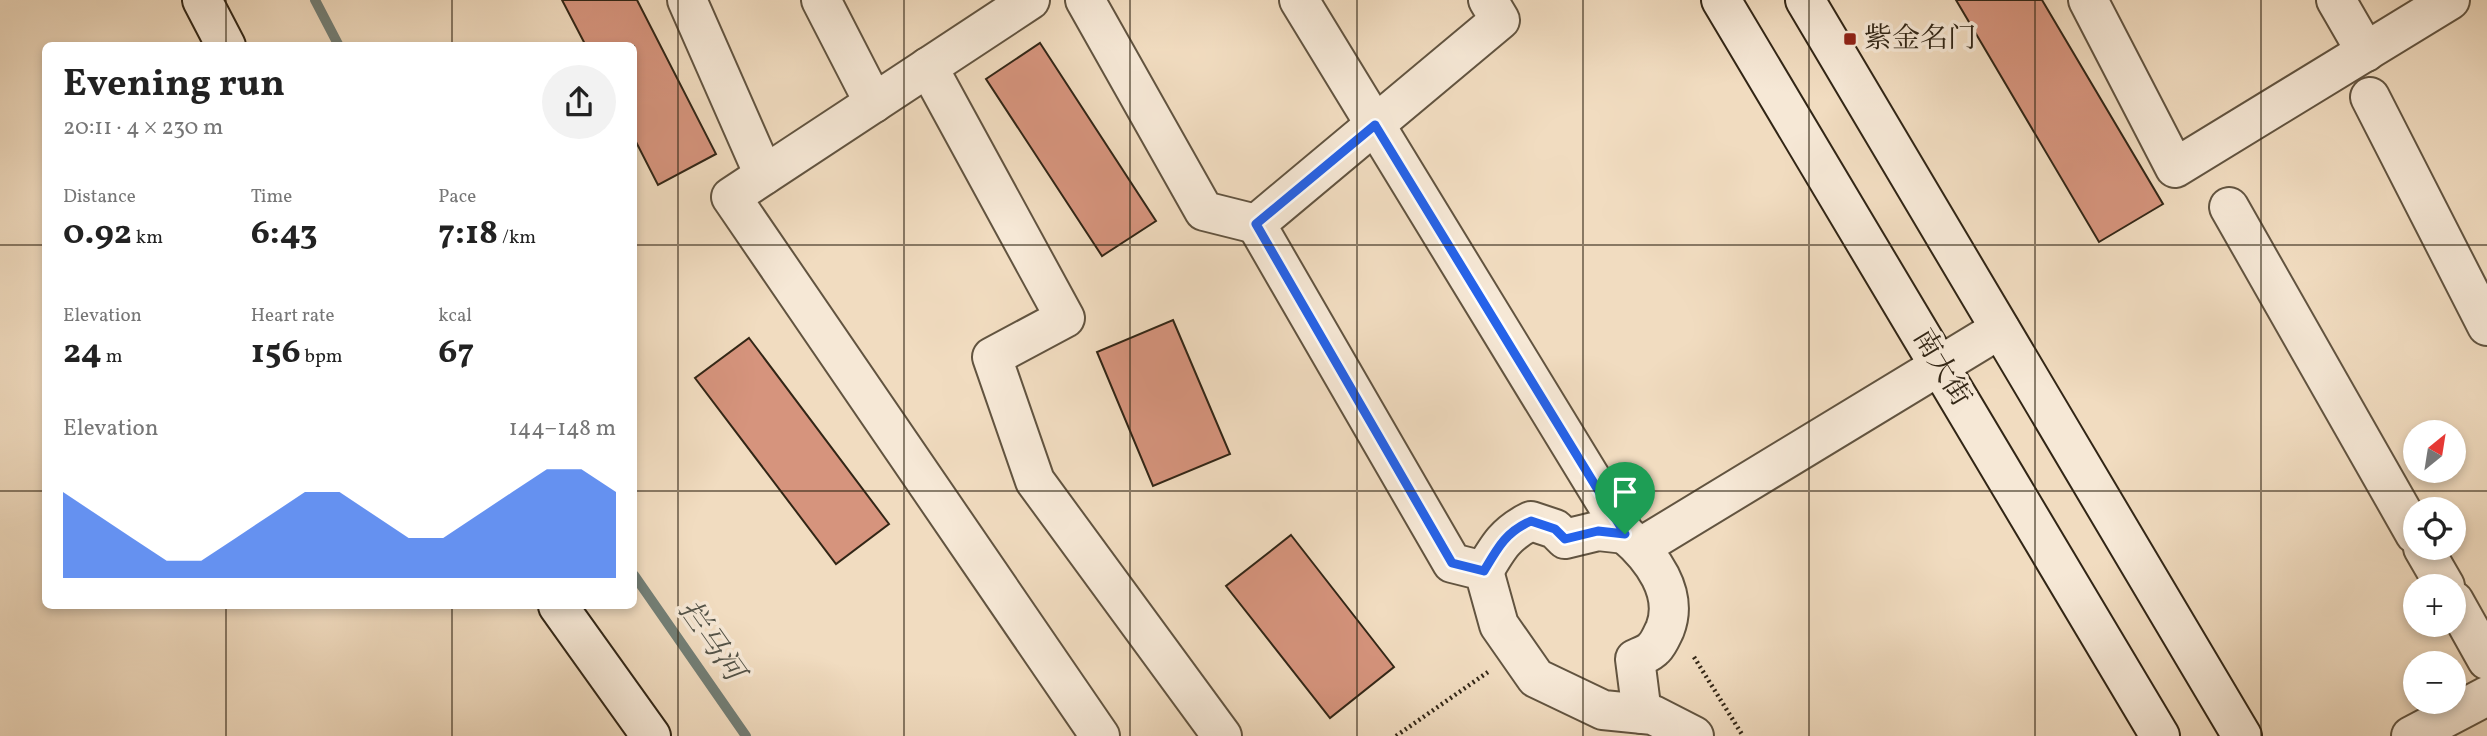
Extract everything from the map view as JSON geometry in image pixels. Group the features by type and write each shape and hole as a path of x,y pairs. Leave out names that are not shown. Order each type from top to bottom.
{"street":[{"path":"202,0 224,42"},
{"path":"687,0 764,175"},
{"path":"821,0 874,103"},
{"path":"1030,0 731,197 1100,736"},
{"path":"1085,0 1204,211 1256,224 1452,563 1484,571"},
{"path":"1299,0 1633,540 1662,578 1669,618 1654,649 1635,659 1642,714"},
{"path":"1256,224 1500,20 1488,0"},
{"name":"南大街","path":"1721,0 2160,736"},
{"path":"1805,0 2242,736"},
{"path":"2088,0 2175,168 2450,0"},
{"path":"2336,0 2366,52"},
{"path":"928,67 1065,318 992,357 1035,481 1222,736"},
{"path":"2370,97 2487,326"},
{"path":"2229,207 2403,513"},
{"path":"1694,736 1653,715 1603,710 1536,678 1499,625 1484,571 1500,544 1515,528 1531,521 1555,529 1565,539 1598,531 1633,540 2000,328"},
{"path":"560,609 651,736"},
{"path":"2466,622 2487,660"},
{"path":"2412,736 2487,696"}],"path":[{"path":"1669,618 1743,736"},
{"path":"1396,736 1518,652"}],"building":[{"path":"562,0 637,0 716,154 658,185 637,144 637,42 584,42"},
{"path":"1956,0 2042,0 2163,204 2099,242"},
{"path":"1040,43 1156,221 1102,256 986,79"},
{"path":"1173,320 1230,454 1153,486 1097,352"},
{"path":"749,338 889,524 836,564 695,378"},
{"path":"1291,535 1394,667 1330,718 1226,586"}],"waterway":[{"name":"拦马河","path":"315,0 337,42"},
{"name":"拦马河","path":"637,579 746,736"}],"place":[{"name":"紫金名门","path":"1850,39"}],"route":[{"path":"1375,125 1625,534 1598,531 1565,539 1555,529 1531,521 1515,528 1500,544 1484,571 1452,563 1256,224 1375,125"}]}
